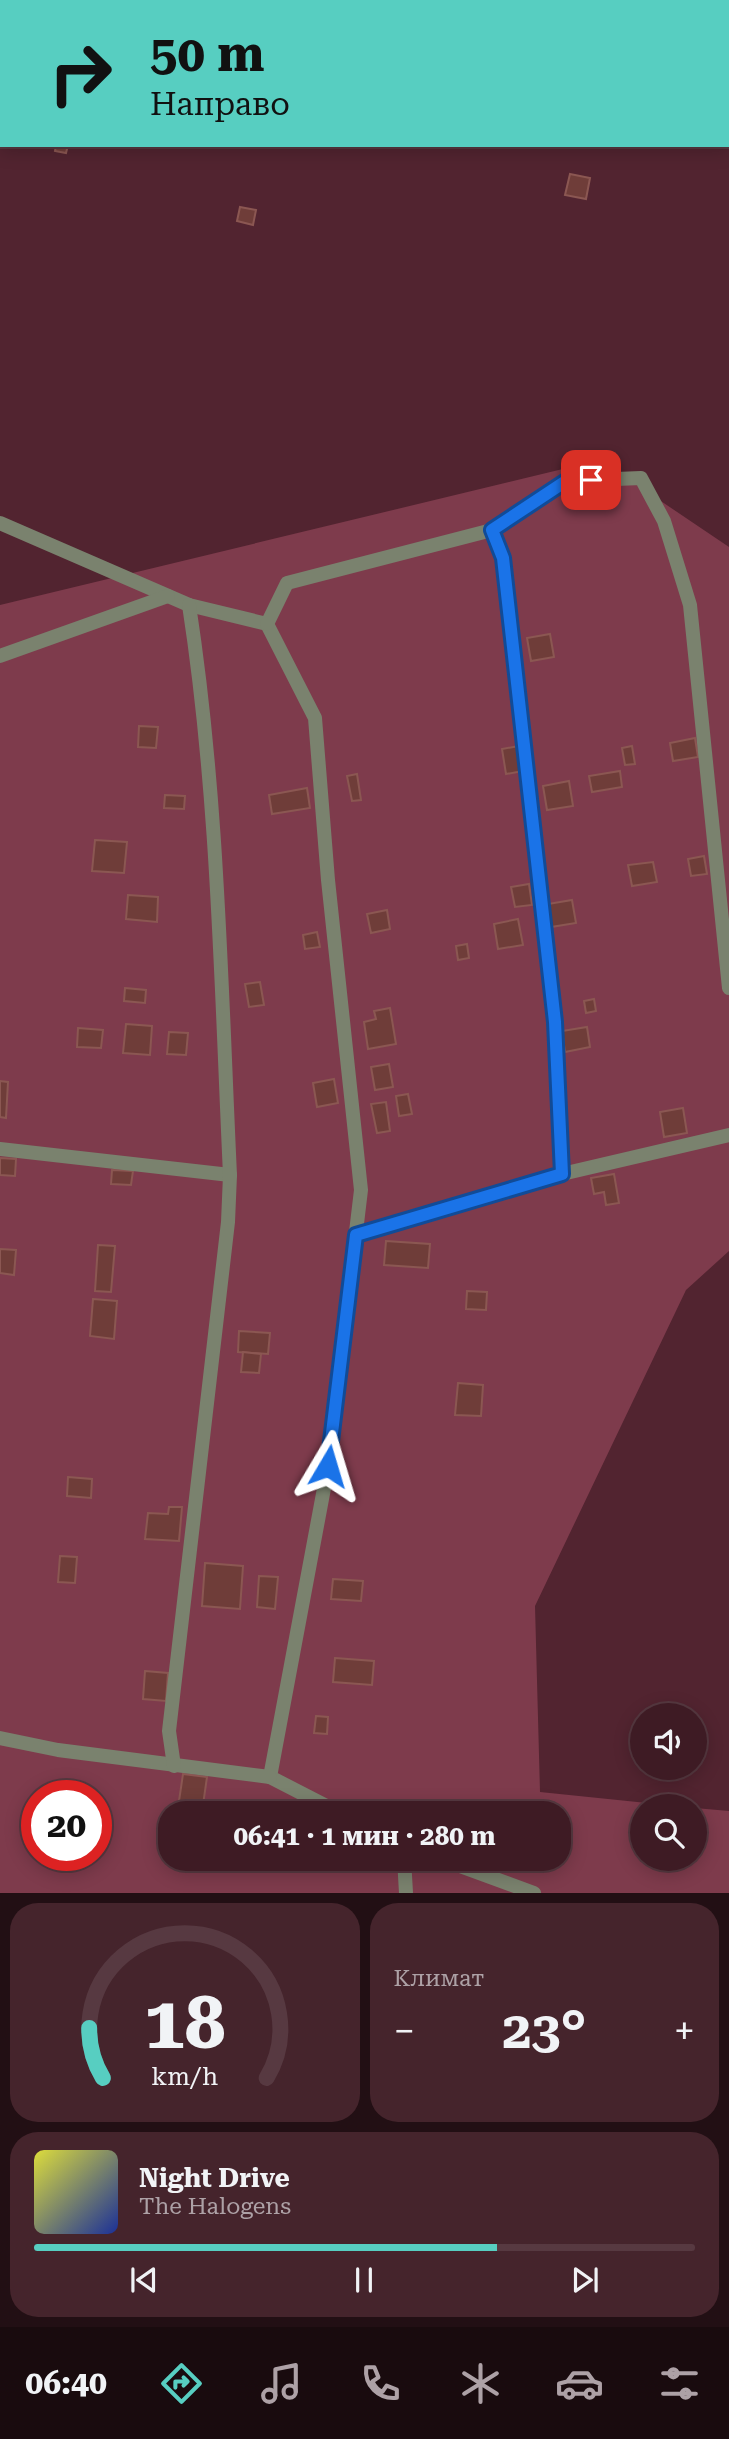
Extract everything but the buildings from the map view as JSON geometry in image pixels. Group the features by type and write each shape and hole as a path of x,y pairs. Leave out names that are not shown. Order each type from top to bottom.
{"lane":[{"path":"267,624 286,583 492,530 566,481 641,478 664,521 690,605 729,988"},
{"path":"0,523 188,605 267,624 315,718 328,880 361,1190 328,1466 270,1777"},
{"path":"492,530 503,558 555,1022 562,1174"},
{"path":"0,656 168,596"},
{"path":"174,1766 169,1731 226,1236 230,1175 212,799 188,605"},
{"path":"356,1235 562,1174 729,1135"},
{"path":"0,1149 230,1175"},
{"path":"0,1738 58,1750 270,1777 317,1801"},
{"path":"405,1871 406,1893"},
{"path":"474,1871 534,1893"}],"shaded area":[{"path":"600,460 729,547 729,1251 686,1290 535,1606 540,1792 630,1801 630,1871 707,1871 707,1809 729,1811 729,1893 0,1893 0,605"}],"route":[{"path":"328,1466 356,1235 562,1174 555,1022 503,558 492,530 566,481 591,480"}]}
